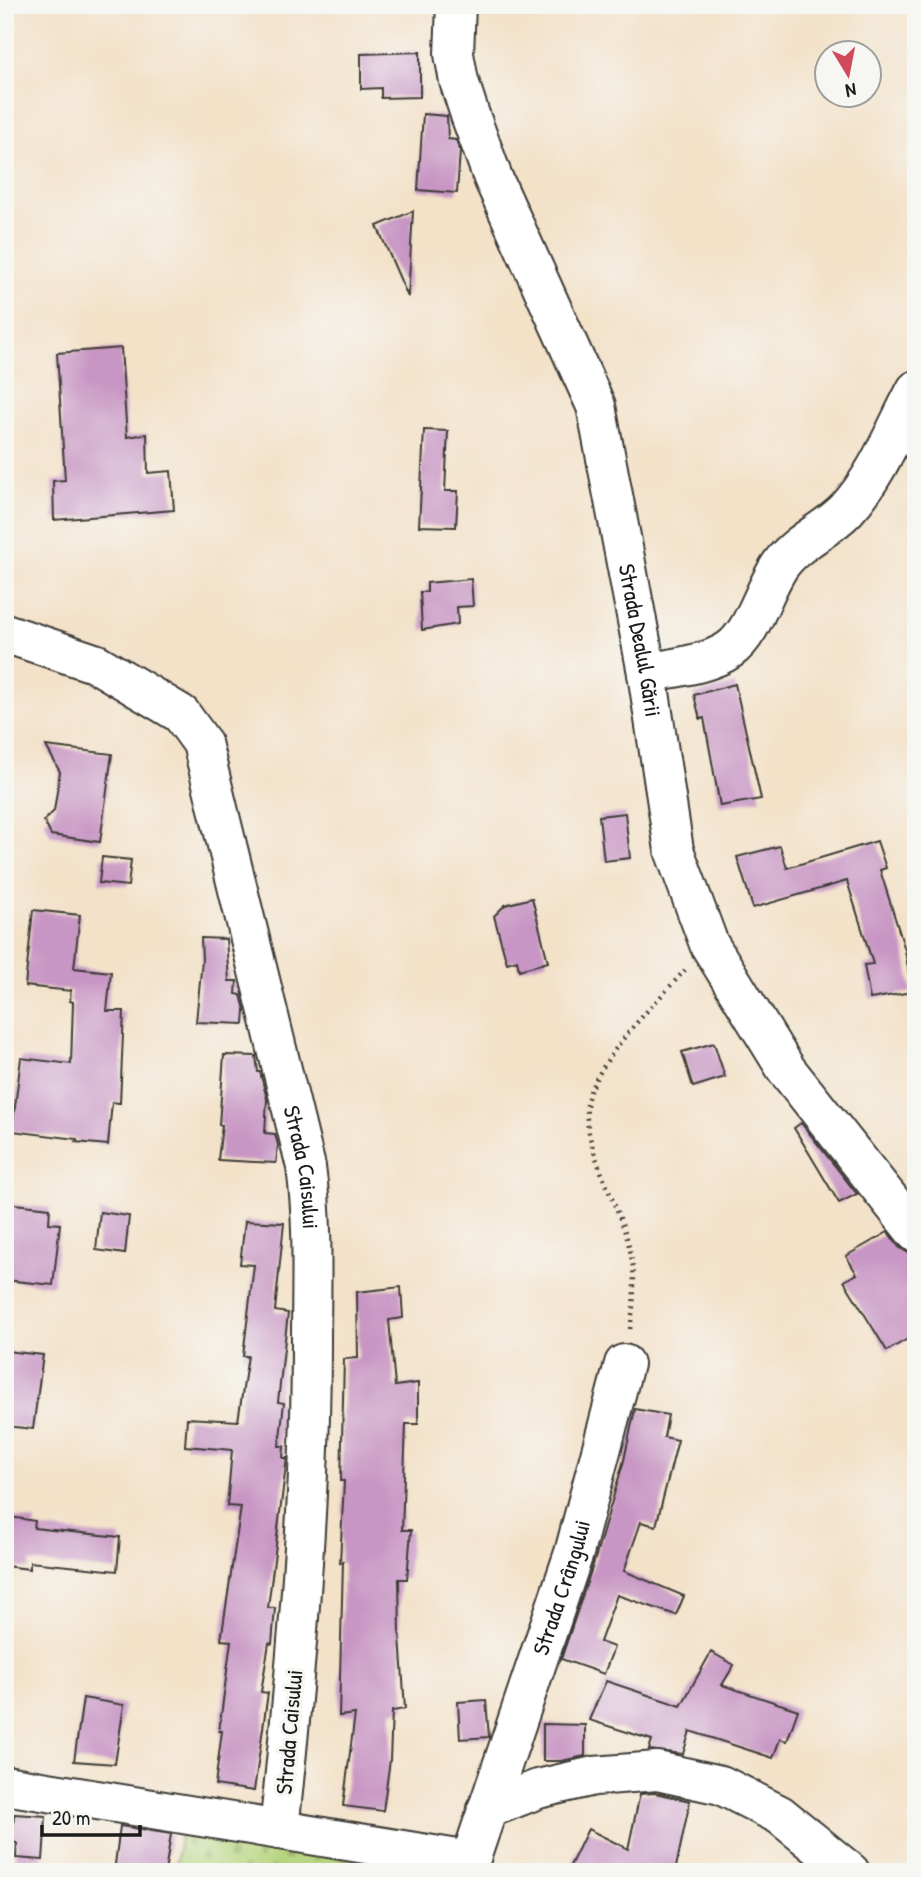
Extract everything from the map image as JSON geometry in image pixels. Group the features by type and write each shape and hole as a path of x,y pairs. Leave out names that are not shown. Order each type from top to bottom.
{"street":[{"name":"Strada Dealul Gării","path":"456,5 454,54 459,81 493,178 596,406 647,673 674,850 709,944 786,1069 916,1233"},
{"path":"454,54 485,5"},
{"path":"647,673 714,657 730,650 742,636 781,564 805,541 845,511 858,495 916,390"},
{"name":"Strada Caisului","path":"5,633 97,664 181,714 202,743 306,1167 311,1205 311,1420 294,1692 279,1830"},
{"name":"Strada Crângului","path":"5,1785 279,1830 467,1867 574,1553 624,1364"},
{"path":"487,1809 538,1789 583,1779 657,1771 721,1785 780,1815 850,1872"}],"path":[{"path":"624,1364 635,1297 631,1255 621,1216 592,1147 585,1116 591,1089 626,1035 709,944"}],"green space":[{"path":"181,1829 276,1844 407,1872 175,1872"}],"building":[{"path":"420,52 420,97 381,98 381,88 361,89 361,54"},
{"path":"423,114 447,116 448,139 456,140 460,151 457,193 418,190"},
{"path":"413,211 408,297 377,226"},
{"path":"121,348 127,437 147,434 148,473 171,471 174,510 54,520 53,481 65,480 57,353"},
{"path":"424,430 448,431 445,491 458,491 456,527 419,526"},
{"path":"471,579 473,606 457,607 458,624 422,630 420,592 427,592 427,583"},
{"path":"735,684 761,799 720,806 704,718 700,719 694,695"},
{"path":"46,746 112,754 100,842 51,835 44,821 54,811 60,772"},
{"path":"625,813 630,858 604,861 599,816"},
{"path":"877,841 886,868 880,870 905,950 912,992 870,999 864,965 873,964 847,881 753,908 737,857 780,846 787,868"},
{"path":"102,857 131,860 128,886 99,883"},
{"path":"532,898 548,962 519,970 517,960 507,963 494,916 505,905"},
{"path":"33,910 80,915 74,968 111,972 107,1011 124,1011 120,1103 112,1102 108,1145 12,1131 21,1058 71,1064 71,991 25,986"},
{"path":"201,938 226,939 229,981 237,981 236,994 241,995 245,1010 244,1024 196,1022 202,960"},
{"path":"714,1043 725,1077 693,1087 682,1052"},
{"path":"224,1055 256,1056 267,1099 265,1133 275,1134 278,1145 276,1163 218,1160"},
{"path":"801,1123 857,1194 839,1203 794,1128"},
{"path":"5,1203 50,1208 49,1223 60,1224 53,1285 5,1280"},
{"path":"100,1212 129,1216 125,1254 96,1250"},
{"path":"245,1221 284,1223 275,1311 288,1313 278,1402 284,1403 279,1446 284,1446 283,1458 287,1458 268,1608 275,1608 272,1644 269,1643 261,1692 268,1693 254,1791 215,1785 231,1641 221,1640 241,1507 227,1506 232,1450 185,1446 187,1418 238,1421 248,1356 243,1356 254,1265 240,1264"},
{"path":"888,1232 916,1263 916,1334 887,1351 844,1281 857,1274 846,1256"},
{"path":"401,1287 403,1318 389,1320 395,1386 418,1383 418,1424 406,1424 402,1530 411,1530 407,1579 399,1579 405,1709 392,1711 390,1760 383,1811 343,1806 355,1714 339,1716 344,1359 358,1358 357,1292"},
{"path":"5,1351 43,1355 33,1429 5,1426"},
{"path":"635,1409 668,1415 664,1437 678,1440 656,1526 641,1522 624,1571 684,1596 676,1615 617,1595 600,1642 614,1647 604,1674 561,1659 595,1559 624,1460"},
{"path":"5,1516 35,1521 34,1528 120,1537 117,1571 30,1562 30,1569 5,1566"},
{"path":"711,1652 734,1665 722,1685 798,1710 787,1741 780,1739 773,1758 690,1731 683,1754 649,1750 652,1740 589,1720 606,1681 681,1706"},
{"path":"83,1698 124,1705 115,1764 74,1761"},
{"path":"486,1700 489,1737 460,1739 458,1702"},
{"path":"543,1724 585,1725 585,1756 561,1761 543,1761"},
{"path":"655,1793 690,1801 675,1872 567,1872 588,1829 628,1849 640,1794"},
{"path":"14,1814 46,1816 43,1860 16,1858 17,1843 12,1842"},
{"path":"120,1826 171,1834 165,1872 114,1872"}]}
